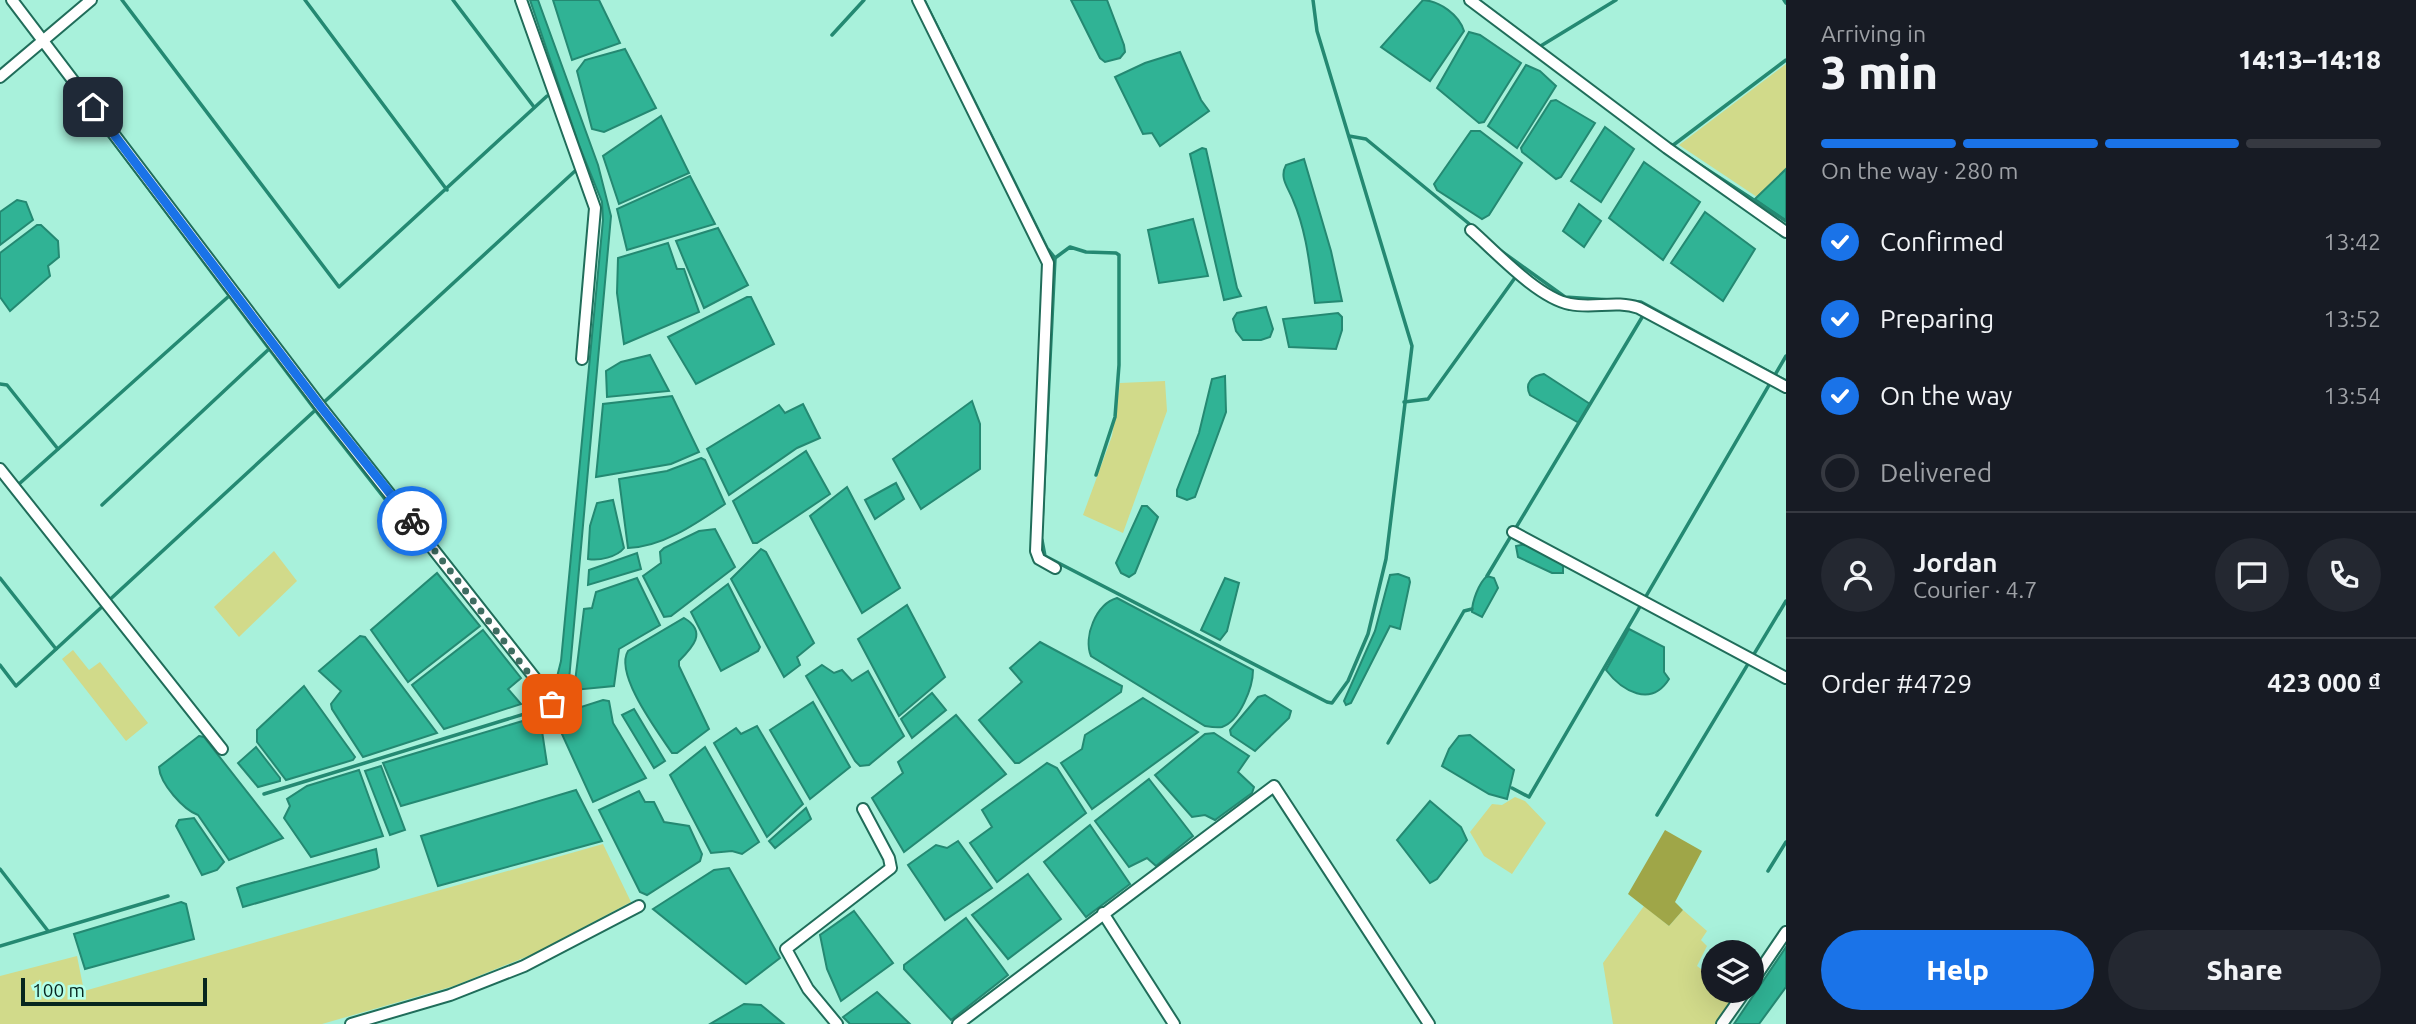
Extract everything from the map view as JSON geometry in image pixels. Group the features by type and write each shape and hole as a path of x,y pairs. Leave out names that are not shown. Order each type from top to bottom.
{"street":[{"path":"12,0 321,407 542,687 555,711"},
{"path":"0,78 91,0"},
{"path":"521,0 595,208 582,359"},
{"path":"918,0 1048,263 1036,551 1039,559 1055,568"},
{"path":"1470,0 1667,148 1786,232"},
{"path":"1471,230 1519,272 1562,301 1576,305 1619,303 1639,308 1786,387"},
{"path":"0,469 222,749"},
{"path":"1513,532 1786,678"},
{"path":"958,1024 1274,786 1429,1024"},
{"path":"837,1024 807,989 786,949 891,868 889,858 863,809"},
{"path":"351,1024 450,995 524,967 639,906"},
{"path":"1103,913 1174,1024"},
{"path":"1764,964 1786,932"},
{"path":"1722,1024 1737,1003"}],"shaded area":[{"path":"530,0 538,0 598,165 611,216 568,691 558,693 554,689 561,661 603,220 602,202 579,145"},
{"path":"553,0 599,0 620,43 572,60"},
{"path":"1071,0 1107,0 1124,45 1125,52 1120,58 1105,62 1100,58"},
{"path":"1423,0 1448,10 1464,31 1430,81 1381,47"},
{"path":"1469,32 1480,35 1521,63 1484,122 1479,123 1437,88"},
{"path":"625,49 656,108 604,132 592,129 577,71 585,60"},
{"path":"1180,52 1201,100 1209,111 1160,146 1152,133 1143,134 1115,77 1145,63"},
{"path":"1786,64 1786,169 1757,197 1679,145"},
{"path":"1526,65 1540,71 1556,86 1517,148 1488,126"},
{"path":"1556,100 1595,123 1561,177 1556,179 1522,152 1521,148 1551,101"},
{"path":"661,116 689,173 619,204 603,156"},
{"path":"1605,127 1634,149 1601,202 1571,181"},
{"path":"1471,131 1480,131 1522,163 1489,215 1482,219 1437,190 1434,184"},
{"path":"1202,148 1206,149 1241,296 1224,300 1190,154"},
{"path":"1304,159 1331,251 1342,301 1315,303 1305,238 1283,174 1286,165"},
{"path":"1644,162 1700,202 1663,260 1609,218"},
{"path":"1786,169 1786,221 1755,199"},
{"path":"690,176 715,224 627,250 617,209"},
{"path":"17,200 26,202 33,220 0,245 0,212"},
{"path":"1579,204 1601,221 1584,247 1563,231"},
{"path":"1705,212 1755,249 1723,301 1671,263"},
{"path":"1193,219 1208,276 1159,283 1148,230"},
{"path":"37,225 41,225 58,241 59,257 48,266 50,276 10,311 0,297 0,253"},
{"path":"718,228 748,285 704,308 676,241"},
{"path":"668,243 677,269 684,269 699,312 624,344 617,293 618,258"},
{"path":"751,297 774,344 696,384 668,337"},
{"path":"1266,307 1273,329 1270,337 1243,340 1236,331 1233,319 1237,313"},
{"path":"1338,313 1342,317 1342,330 1336,349 1289,347 1283,319"},
{"path":"650,355 669,391 607,397 606,371 621,362"},
{"path":"1544,374 1590,404 1579,423 1530,395 1530,381"},
{"path":"1225,376 1226,412 1195,497 1187,500 1177,496 1177,490 1199,433 1212,379"},
{"path":"1165,381 1167,411 1123,533 1083,515 1112,436 1120,383"},
{"path":"672,396 699,452 671,464 596,477 603,404"},
{"path":"972,401 980,424 980,469 921,509 893,459"},
{"path":"803,404 820,438 797,448 729,495 707,449 779,405 785,413"},
{"path":"806,451 830,494 757,543 753,543 733,501"},
{"path":"701,458 705,460 725,504 667,539 628,548 619,479 667,471"},
{"path":"896,483 904,499 875,519 865,500"},
{"path":"847,487 900,588 862,613 810,516"},
{"path":"613,500 624,548 608,558 588,559 590,526 597,503"},
{"path":"1142,506 1147,506 1158,517 1135,573 1129,577 1121,573 1116,563"},
{"path":"715,529 735,567 671,616 664,617 643,576 661,563 660,552 664,548 699,531"},
{"path":"1526,544 1559,562 1563,566 1563,573 1552,573 1518,557 1516,546"},
{"path":"761,549 766,552 814,643 797,657 800,665 784,677 731,579"},
{"path":"274,551 297,581 239,637 214,607"},
{"path":"637,553 641,569 588,585 589,570"},
{"path":"437,573 480,626 408,682 371,630"},
{"path":"1398,574 1409,578 1410,582 1400,629 1390,626 1351,703 1346,705 1344,701 1375,631 1390,575"},
{"path":"1487,576 1494,578 1498,588 1482,617 1472,612 1472,608 1479,588"},
{"path":"637,578 660,625 619,649 614,686 574,690 584,609 592,608 596,592"},
{"path":"1225,578 1239,583 1227,631 1220,640 1201,630"},
{"path":"728,584 760,647 758,651 721,671 691,612"},
{"path":"1117,598 1253,670 1244,703 1228,724 1220,727 1205,726 1091,656 1089,640 1093,622 1103,607"},
{"path":"907,605 945,677 899,716 858,639"},
{"path":"684,618 691,623 696,634 693,645 679,661 679,666 709,729 677,753 672,753 639,703 627,674 625,661 628,651"},
{"path":"1629,629 1664,647 1664,672 1669,679 1654,693 1628,690 1606,670"},
{"path":"483,630 521,678 508,689 521,704 444,729 412,685"},
{"path":"360,636 365,637 437,733 363,757 332,709 331,704 341,691 319,671"},
{"path":"1040,642 1122,686 1121,692 1019,763 1015,763 979,720 1022,682 1010,668"},
{"path":"73,650 89,670 100,662 148,723 126,741 62,659"},
{"path":"822,665 834,673 842,670 852,681 868,671 904,736 869,765 860,766 855,761 806,676"},
{"path":"304,686 355,757 353,760 286,780 257,742 257,730"},
{"path":"932,693 946,710 912,738 901,719"},
{"path":"1265,695 1291,711 1289,718 1255,751 1231,735 1230,730 1258,697"},
{"path":"1143,698 1198,732 1092,809 1061,763 1082,749 1085,735"},
{"path":"603,700 609,701 613,723 646,778 593,802 556,721 559,714"},
{"path":"813,702 850,767 810,799 770,730"},
{"path":"634,709 665,761 654,768 622,715"},
{"path":"956,715 1006,774 904,852 872,798 903,773 898,762"},
{"path":"536,717 542,731 547,764 401,806 383,763"},
{"path":"757,726 803,804 767,837 714,743 736,728 741,734"},
{"path":"1214,733 1249,756 1238,772 1254,787 1252,793 1215,820 1205,815 1192,817 1155,775 1205,734"},
{"path":"1470,735 1514,770 1507,799 1489,794 1442,766 1449,749 1459,736"},
{"path":"199,736 204,737 283,838 229,860 198,815 174,796 160,774 159,767"},
{"path":"256,747 280,781 258,787 238,763"},
{"path":"705,747 759,842 742,854 732,851 711,853 670,775"},
{"path":"1047,763 1057,768 1086,813 997,882 970,843 992,827 982,810"},
{"path":"381,766 405,830 390,835 365,771"},
{"path":"359,770 383,836 311,857 284,818 290,806 287,799 307,786"},
{"path":"1149,779 1193,836 1156,866 1147,858 1129,867 1095,821"},
{"path":"576,790 602,841 438,886 421,836"},
{"path":"639,791 645,802 654,802 664,822 689,826 702,854 700,861 647,895 640,892 599,810"},
{"path":"1515,797 1525,801 1546,823 1512,874 1484,856 1470,832 1492,804 1502,805"},
{"path":"1430,801 1461,827 1467,840 1437,879 1430,883 1397,840"},
{"path":"806,808 811,819 775,848 769,841"},
{"path":"194,818 224,862 217,870 202,875 176,826 179,820"},
{"path":"1090,825 1130,884 1086,917 1044,862"},
{"path":"1665,830 1702,851 1675,902 1683,910 1669,926 1628,894"},
{"path":"958,841 992,888 945,920 908,865 936,845 947,848"},
{"path":"603,844 631,902 533,954 454,986 322,1024 0,1024 0,976 77,956 84,991"},
{"path":"376,849 379,867 376,869 243,907 237,888 241,886"},
{"path":"729,868 780,958 746,984 653,909 714,870"},
{"path":"1028,874 1061,919 1008,959 972,915"},
{"path":"181,902 186,904 194,939 85,969 74,934"},
{"path":"1644,906 1669,926 1683,910 1707,931 1701,940 1701,958 1697,966 1701,969 1701,1003 1730,1003 1716,1024 1613,1024 1603,963"},
{"path":"854,911 893,963 841,1001 827,969 820,935"},
{"path":"966,918 1008,975 951,1020 904,969 904,965"},
{"path":"1786,947 1786,987 1759,1024 1734,1024 1748,1003 1764,1003 1764,980"},
{"path":"877,992 910,1024 850,1024 843,1017"},
{"path":"744,1004 761,1005 784,1024 710,1024"}],"waterway":[{"path":"122,0 339,287 547,96"},
{"path":"305,0 447,190"},
{"path":"453,0 534,107"},
{"path":"832,35 864,0"},
{"path":"924,0 1047,248 1055,258 1042,522"},
{"path":"1042,540 1045,556 1327,702 1332,703 1348,681 1368,634 1386,559 1412,346 1317,31 1313,0"},
{"path":"1539,47 1616,0"},
{"path":"1672,146 1786,60"},
{"path":"109,136 407,527"},
{"path":"1349,136 1366,139 1473,227"},
{"path":"1688,157 1786,221"},
{"path":"0,665 16,686 575,171"},
{"path":"1055,258 1070,247 1086,252 1119,255 1119,365 1115,417 1096,475"},
{"path":"1497,248 1565,297 1641,302 1786,381"},
{"path":"1404,402 1428,399 1517,275"},
{"path":"19,484 229,296"},
{"path":"1487,576 1644,314"},
{"path":"102,505 269,349"},
{"path":"1512,788 1529,797 1786,356"},
{"path":"0,384 7,385 58,449"},
{"path":"0,578 56,649"},
{"path":"1657,815 1786,601"},
{"path":"1388,743 1464,611 1472,609"},
{"path":"264,794 547,707 564,692"},
{"path":"1768,871 1786,842"},
{"path":"0,869 48,931"},
{"path":"0,946 168,896"}],"way so far":[{"path":"412,521 542,687 552,704"}],"route":[{"path":"93,107 321,407 412,521"}]}
